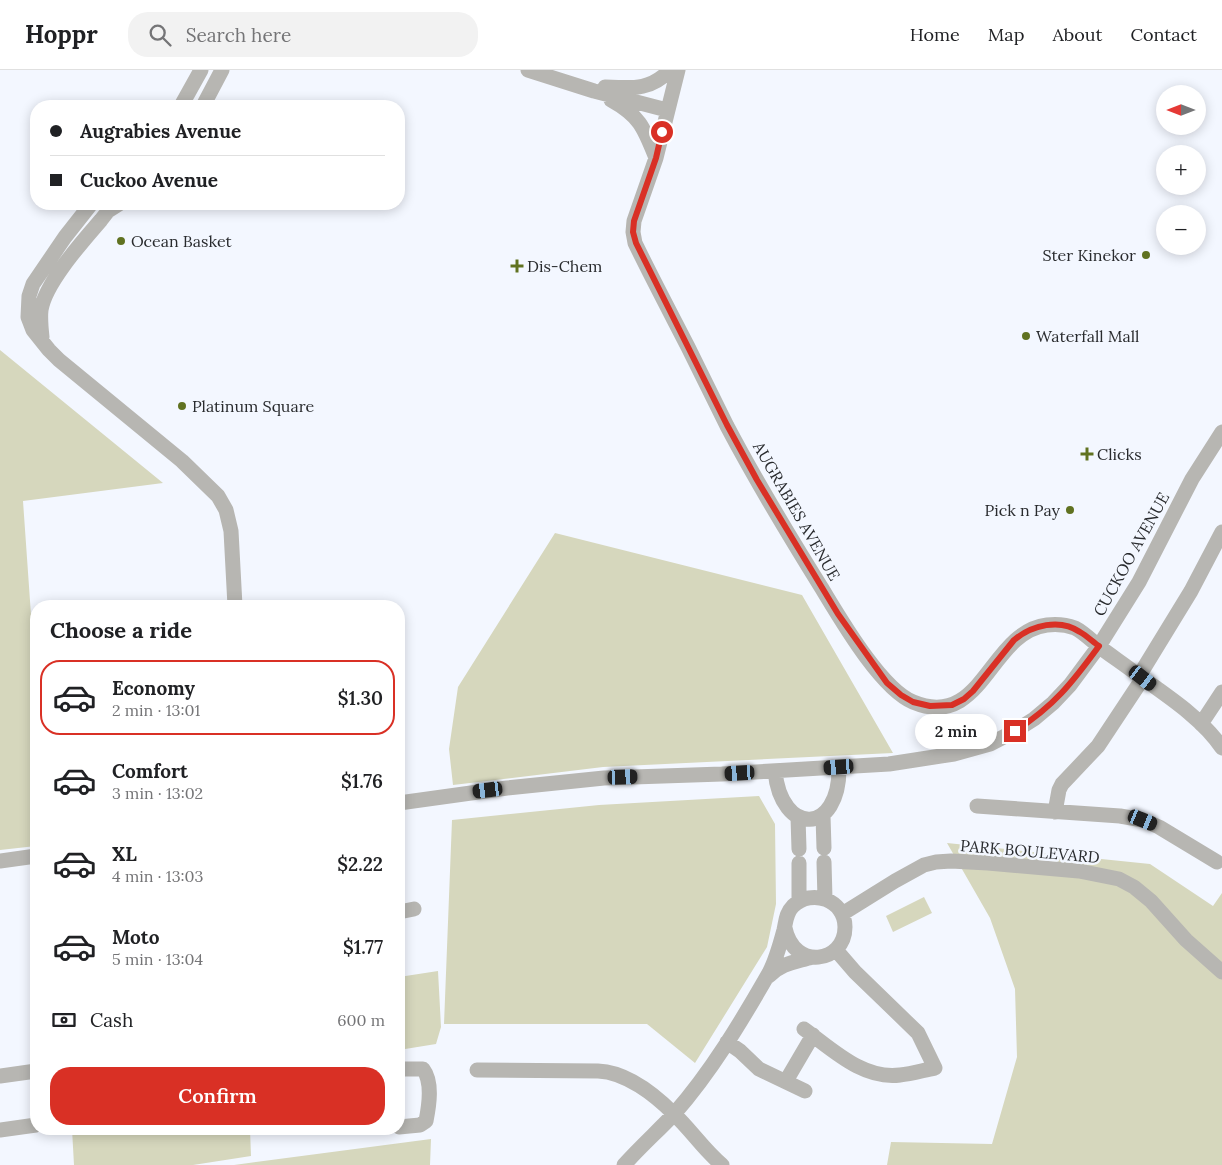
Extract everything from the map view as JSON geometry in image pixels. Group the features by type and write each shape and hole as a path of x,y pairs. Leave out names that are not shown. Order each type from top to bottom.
{"street":[{"path":"185,100 201,70"},
{"path":"206,100 222,70"},
{"path":"528,70 589,90 668,110"},
{"path":"589,90 644,87 662,78 670,70"},
{"name":"AUGRABIES AVENUE","path":"678,70 656,158 634,221 633,232 636,243 727,425 773,508 838,614 887,683 913,702 930,706 952,705 964,699 973,691 1014,640 1021,635 1036,628 1053,624 1074,628 1201,724 1215,737 1222,748"},
{"path":"589,90 624,107 633,115 645,130 656,158"},
{"path":"86,210 64,237 32,284 28,317 34,330 59,360 182,461 218,496 226,510 231,531 236,600"},
{"path":"43,342 40,321 41,308 50,286 110,210"},
{"name":"CUCKOO AVENUE","path":"405,801 604,778 889,764 954,754 990,744 1034,719 1053,703 1070,685 1099,646 1139,582 1192,479 1222,432"},
{"path":"1055,812 1058,790 1098,746 1191,591 1222,532"},
{"path":"1201,724 1222,692"},
{"path":"825,898 823,816 836,796 839,784 839,767"},
{"path":"775,771 776,784 781,799 789,810 798,817 823,816"},
{"path":"977,806 1120,816 1143,820 1159,827 1217,862"},
{"path":"798,817 799,901"},
{"path":"0,861 30,857"},
{"name":"PARK BOULEVARD","path":"842,914 895,881 924,865 936,862 979,862 1087,872 1119,879 1134,886 1151,901 1186,940 1222,972"},
{"path":"624,1165 674,1113 727,1042 773,965 786,918 791,908 799,901 807,898 825,898 832,902 842,914 845,932 836,950 826,956 786,963 776,969 762,985"},
{"path":"405,911 414,910"},
{"path":"784,928 787,939 794,950 812,958"},
{"path":"786,1081 809,1032 856,1066 871,1073 900,1076 935,1068 918,1033 855,972 836,950"},
{"path":"727,1042 740,1051 759,1069 805,1091"},
{"path":"405,1069 423,1069 428,1077 429,1098 426,1121 420,1125 405,1126"},
{"path":"477,1070 608,1072 631,1081 674,1113 722,1165"},
{"path":"0,1076 30,1072"},
{"path":"0,1130 30,1127"}],"green space":[{"path":"0,350 163,483 23,501 30,601 30,847 0,850"},
{"path":"555,533 802,595 893,753 603,767 453,785 449,749 458,687"},
{"path":"759,796 775,824 776,904 767,947 695,1063 647,1024 444,1024 452,820 599,805"},
{"path":"947,843 1150,864 1213,906 1222,893 1222,1165 887,1165 891,1142 992,1144 1017,1057 1015,989 990,918"},
{"path":"924,897 932,913 893,932 886,916"},
{"path":"438,971 441,1027 436,1044 405,1049 405,976"},
{"path":"72,1135 250,1135 251,1156 193,1165 74,1165"},
{"path":"431,1139 430,1165 234,1165"}],"place":[{"name":"Ocean Basket","path":"121,241"},
{"name":"Ster Kinekor","path":"1146,255"},
{"name":"Dis-Chem","path":"517,266"},
{"name":"Waterfall Mall","path":"1026,336"},
{"name":"Platinum Square","path":"182,406"},
{"name":"Clicks","path":"1087,454"},
{"name":"Pick n Pay","path":"1070,510"}],"route":[{"path":"662,132 656,158 634,221 633,232 642,259 727,425 773,508 838,614 880,675 901,695 913,702 938,707 952,705 964,699 973,691 1014,640 1028,631 1044,625 1065,626 1081,632 1099,646 1070,685 1053,703 1034,719 1015,731"}]}
